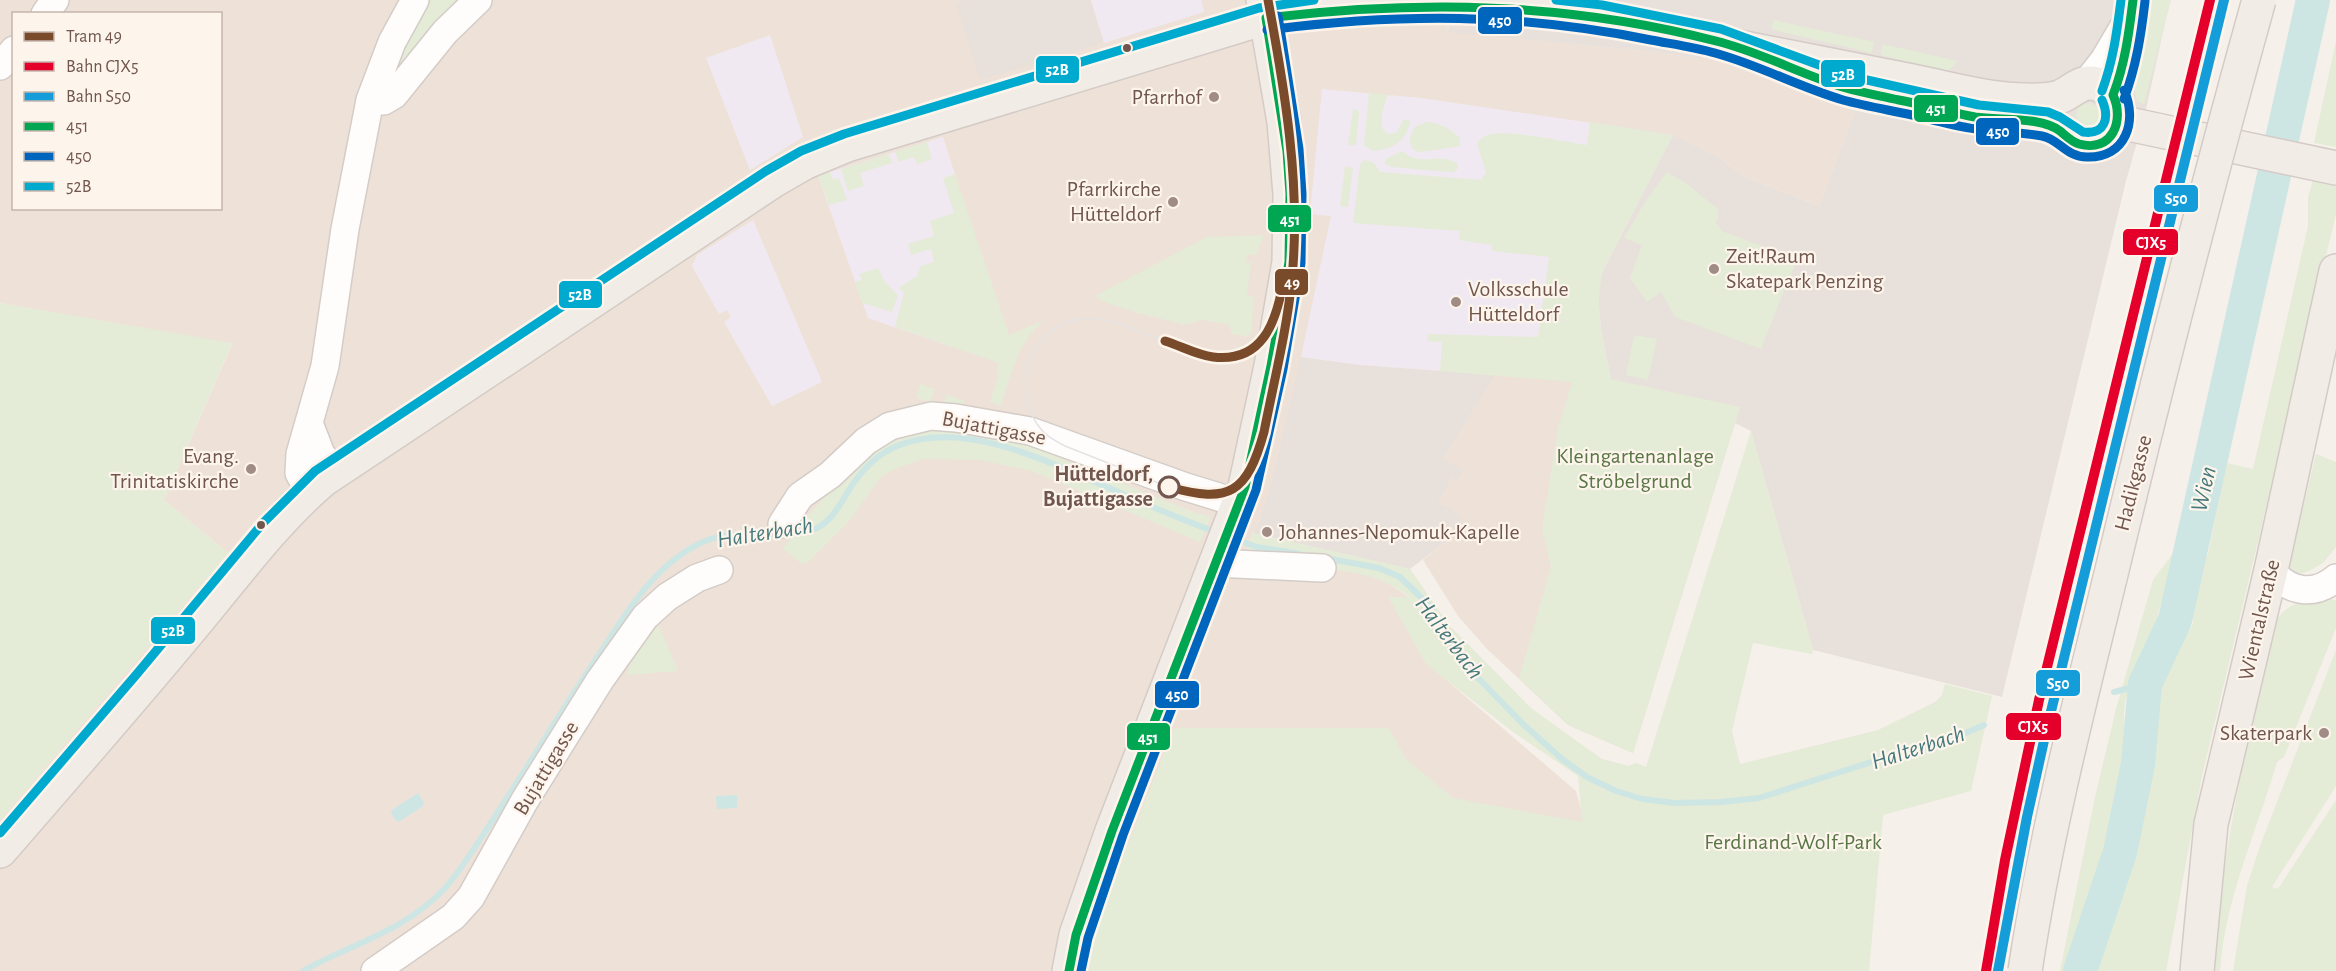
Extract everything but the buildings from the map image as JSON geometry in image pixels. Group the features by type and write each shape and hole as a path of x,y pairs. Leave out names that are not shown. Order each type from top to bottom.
{"main road":[{"name":"Hadikgasse","path":"2025,971 2035,902 2100,616 2171,322 2259,0"},
{"path":"0,851 252,554 309,492 335,471 753,194 806,162 847,145 1264,9 1322,11 1470,3 1600,16 1734,46 1993,98 2095,99 2234,145 2336,168"},
{"path":"1069,971 1076,935 1112,831 1245,487 1253,456 1289,262 1290,205 1287,151 1264,9"},
{"path":"1734,46 1834,84 1977,117 2046,124 2073,141 2085,145 2096,145 2106,140 2114,132 2095,99"},
{"path":"2063,133 2058,121 2058,108 2095,99"},
{"name":"Wientalstraße","path":"2196,971 2211,824 2271,570 2336,271"}],"street":[{"path":"309,492 301,479 299,465 302,444 325,366 347,219 370,100 392,42 415,0"},
{"path":"370,100 384,101 394,95 445,32 478,0"},
{"path":"2095,99 2126,53 2132,7"},
{"path":"0,66 12,52"},
{"name":"Bujattigasse","path":"782,524 800,496 830,476 866,441 890,426 931,416 956,417 1030,431 1186,488 1226,534 1322,568"},
{"path":"309,423 321,454 335,471"},
{"name":"Bujattigasse","path":"375,971 453,917 471,897 525,800 600,680 645,617 667,597 697,578 719,570"},
{"path":"2271,570 2283,583 2292,588 2304,590 2330,582"}],"shaded area":[{"path":"0,0 1458,0 1447,31 1637,50 1744,64 1855,112 1819,206 1744,177 1721,159 1740,407 1633,753 1568,725 1487,649 1458,616 1423,560 1450,539 1446,532 1458,514 1439,503 1452,478 1443,459 1494,375 1382,367 1252,533 1322,568 1362,573 1385,581 1410,598 1444,678 1576,791 1585,823 1695,971 0,971 0,820 228,553 164,500 232,344 0,303","holes":["1177,506 1193,512 1165,518"]},
{"path":"966,0 1090,0 1104,43 980,80 956,3"},
{"path":"1091,0 1201,0 1204,12 1104,43"},
{"path":"1458,0 2170,0 2145,114 2126,181 2002,697 1813,650 1751,431 1735,423 1740,407 1611,379 1601,329 1598,297 1600,281 1673,135 1721,159 1744,177 1819,206 1855,112 1744,64 1637,50 1447,32"},
{"path":"770,35 803,137 750,170 706,58"},
{"path":"1322,89 1421,98 1673,135 1600,281 1598,297 1601,329 1611,379 1485,374 1360,365 1301,357 1331,216 1310,214"},
{"path":"943,137 965,206 952,347 868,318 818,176"},
{"path":"753,220 822,382 772,406 724,322 731,317 727,310 719,314 692,266 697,255"},
{"path":"1301,357 1360,365 1495,375 1443,459 1463,470 1457,480 1452,478 1439,503 1459,514 1463,525 1446,531 1450,539 1410,569 1252,533 1260,520 1272,481"}],"green space":[{"path":"428,0 468,0 386,91 405,41"},
{"path":"2149,0 2171,0 2144,104 2137,101 2133,76 2136,50"},
{"path":"1774,20 1874,42 1872,53 1774,30 1771,27"},
{"path":"2336,41 2336,147 2314,143"},
{"path":"1883,44 1958,61 1948,71 1880,55"},
{"path":"1369,93 1388,94 1382,120 1384,131 1396,133 1404,119 1410,121 1406,134 1391,147 1372,151 1364,145"},
{"path":"2088,103 2093,104 2099,110 2099,120 2093,126 2088,127 2083,126 2077,120 2076,115 2077,110 2083,104"},
{"path":"1353,108 1359,112 1356,145 1348,145"},
{"path":"1426,122 1440,125 1453,132 1460,138 1460,146 1418,152 1412,148 1409,138 1415,127"},
{"name":"Kleingartenanlage Ströbelgrund","path":"1590,122 1673,135 1604,269 1599,310 1611,379 1740,407 1633,753 1568,725 1519,678 1551,567 1542,529 1558,428 1572,382 1440,371 1442,342 1427,341 1428,334 1538,337 1549,257 1492,251 1492,245 1459,240 1460,231 1353,223 1360,165 1364,160 1374,163 1380,172 1481,180 1486,172 1477,144 1485,136 1501,133 1587,145"},
{"path":"927,142 932,159 917,164 914,157 899,162 895,152"},
{"path":"1402,151 1417,159 1450,160 1458,164 1458,168 1451,172 1391,167 1385,164 1386,159"},
{"path":"889,154 892,163 860,173 864,186 848,191 841,169"},
{"path":"1345,166 1353,168 1348,207 1340,206"},
{"path":"830,172 833,180 839,178 847,200 829,205 818,176"},
{"name":"Zeit!Raum Skatepark Penzing","path":"1667,172 1686,183 1718,209 1718,219 1715,221 1722,231 1797,259 1761,349 1675,317 1661,292 1647,302 1630,278 1642,245 1624,238 1646,200"},
{"path":"955,174 1009,335 1045,320 1028,337 1022,348 1001,406 990,402 999,374 996,373 999,363 895,327 904,293 899,288 917,276 921,266 934,262 931,249 911,255 908,244 934,236 930,221 954,213 943,178"},
{"path":"2313,180 2334,184 2336,214 2202,776 2166,971 2088,971 2097,940 2110,931 2134,852 2146,775 2152,707 2160,677 2193,624 2191,602 2196,577 2208,554 2227,463 2253,469 2308,226 2308,198"},
{"path":"1264,235 1256,255 1247,254 1246,262 1251,263 1247,296 1254,297 1251,332 1248,337 1233,334 1228,324 1201,320 1186,325 1138,313 1107,303 1095,296 1207,237"},
{"path":"878,268 885,282 898,295 892,312 862,303 855,282 862,280 859,274"},
{"path":"0,303 232,343 164,500 228,553 0,820"},
{"path":"1634,335 1657,339 1648,380 1626,375"},
{"path":"920,384 935,389 930,402 917,398"},
{"path":"947,394 964,401 961,410 943,405"},
{"path":"953,429 1005,438 1211,517 1200,542 1032,471 979,460 923,459 892,470 880,478 850,520 807,563 802,564 783,548 826,495 863,460 882,446 921,430"},
{"name":"Ferdinand-Wolf-Park","path":"1751,431 1813,650 1812,654 1753,643 1732,731 1740,764 1878,730 1935,702 1942,695 1945,684 1992,696 1971,791 1883,815 1869,971 1085,971 1094,931 1174,728 1389,728 1406,759 1453,798 1582,822 1578,776 1513,732 1426,664 1388,597 1409,597 1388,584 1368,576 1245,553 1252,533 1410,569 1449,625 1532,709 1602,759 1629,766 1636,763 1646,767"},
{"path":"2316,454 2336,462 2336,547 2324,562 2313,569 2304,573 2287,572"},
{"path":"2174,552 2172,580 2159,609 2157,625 2159,633 2144,654 2140,688 2126,697 2124,713 2126,763 2089,929 2075,935 2067,971 2060,971 2095,797 2116,709 2153,580"},
{"path":"2325,599 2336,600 2336,628 2284,757 2277,762 2235,891 2228,917 2220,971 2212,971 2229,839 2275,624 2284,611 2296,604"},
{"path":"659,626 678,671 626,675 636,649"},
{"path":"2336,650 2336,786 2272,887 2278,889 2336,800 2336,971 2233,971 2247,886 2260,846"}],"water":[{"path":"418,793 424,803 423,806 399,822 395,820 391,813 392,810"},
{"path":"737,795 737,808 717,809 716,796"}],"waterway":[{"name":"Wien","path":"2080,971 2120,852 2138,764 2145,684 2175,620 2313,0"},
{"name":"Halterbach","path":"303,971 395,926 412,916 444,889 471,853 633,603 671,562 686,551 718,537 815,529 833,514 864,470 879,456 897,446 923,439 950,437 977,440 1004,447 1031,455 1216,532"},
{"name":"Halterbach","path":"1234,539 1257,547 1300,554"},
{"name":"Halterbach","path":"1325,558 1379,568 1400,577 1430,606 1459,656 1524,725 1562,759 1587,777 1616,791 1642,799 1675,803 1759,798 1909,750 1943,743 1984,725"},
{"name":"Halterbach","path":"2114,692 2145,684"}],"tram line":[{"name":"49","path":"1169,487 1207,494 1221,493 1233,489 1243,481 1258,453 1280,355 1292,278 1293,173 1285,103 1268,0"},
{"name":"49","path":"1165,341 1213,357 1244,354 1255,347 1271,326 1283,283"},
{"path":"1165,341 1104,320 1082,319 1065,323 1050,332 1039,344 1031,358 1026,375 1026,392 1029,408 1037,424 1053,439 1065,446 1169,487"}],"rail line":[{"name":"CJX5","path":"1986,971 2005,860 2039,700 2210,0"},
{"name":"S50","path":"1998,971 2045,736 2224,0"}],"transit line":[{"name":"52B","path":"0,833 262,524 315,471 766,171 801,151 844,134 1259,8 1314,0"},
{"name":"52B","path":"1556,0 1602,5 1721,29 1849,76 1979,105 2048,112 2083,132 2096,131 2104,124 2106,113 2102,100"},
{"name":"52B","path":"2102,91 2112,57 2121,0"},
{"name":"451","path":"2113,95 2124,60 2133,0"},
{"name":"450","path":"2124,99 2138,51 2145,1"},
{"name":"451","path":"1266,18 1323,12 1436,7 1492,8 1604,18 1716,41 1765,57 1830,83 1859,91 1975,117 2042,123 2052,126 2076,143 2090,146 2100,144 2113,133 2117,115 2113,95"},
{"name":"450","path":"1081,971 1088,938 1123,835 1256,490 1283,369 1301,263 1302,194 1299,149 1278,16"},
{"name":"451","path":"1069,971 1076,935 1112,831 1245,487 1271,366 1289,262 1290,194 1287,151 1266,18"},
{"name":"450","path":"1267,30 1316,24 1460,18 1507,20 1602,31 1715,53 1851,102 1968,128 2042,136 2074,154 2087,157 2100,156 2111,151 2120,144 2125,136 2130,114 2124,90"}],"place":[{"name":"Pfarrhof","path":"1214,97"},
{"name":"Pfarrkirche Hütteldorf","path":"1173,202"},
{"name":"Zeit!Raum Skatepark Penzing","path":"1714,269"},
{"name":"Volksschule Hütteldorf","path":"1456,302"},
{"name":"Evang. Trinitatiskirche","path":"251,469"},
{"name":"Hütteldorf, Bujattigasse","path":"1169,487"},
{"name":"Johannes-Nepomuk-Kapelle","path":"1267,532"},
{"name":"Skaterpark","path":"2324,733"}]}
